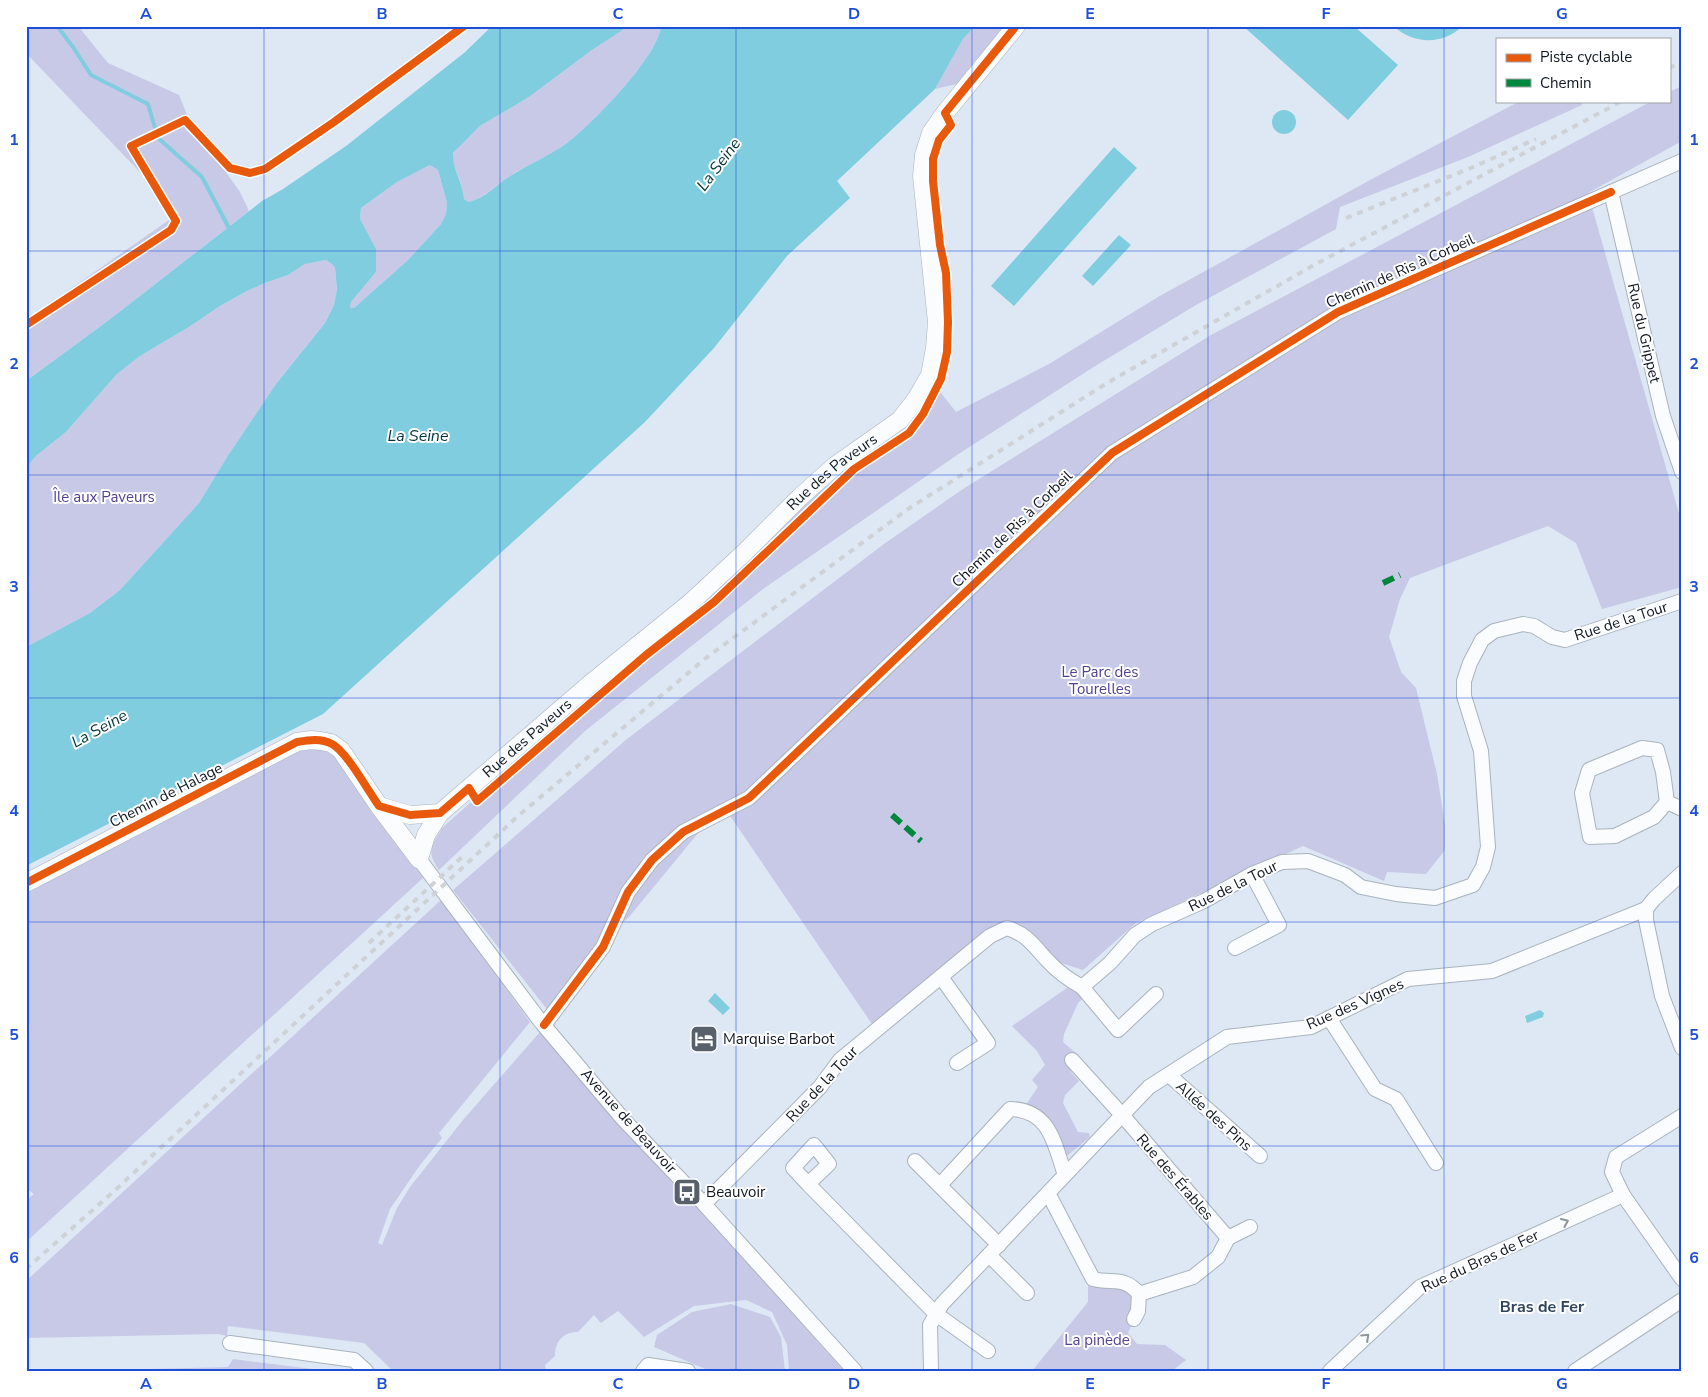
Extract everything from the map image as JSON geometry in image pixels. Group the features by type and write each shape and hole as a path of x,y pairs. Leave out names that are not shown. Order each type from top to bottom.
{"street":[{"name":"Rue des Paveurs","path":"418,858 426,835 440,813 548,720 688,604 836,465 900,420 917,398 930,375 935,348 936,322 922,176 924,155 931,133 945,113 1016,26"},
{"name":"Chemin de Ris à Corbeil","path":"544,1025 603,947 628,892 652,860 683,832 749,798 1112,453 1338,312 1682,161"},
{"name":"Rue du Grippet","path":"1611,192 1663,416 1682,472"},
{"name":"Rue de la Tour","path":"704,1204 820,1087 840,1060 990,936 1007,928 1018,931 1066,978 1082,987 1110,963 1135,935 1152,924 1204,900 1252,874 1282,862 1308,861 1345,875 1361,887 1396,894 1435,898 1473,885 1483,867 1488,847 1481,752 1464,696 1464,681 1470,663 1482,640 1494,631 1523,624 1534,626 1552,636 1565,640 1682,601"},
{"name":"Chemin de Halage","path":"26,883 297,742 321,740 331,743 341,750 379,806"},
{"path":"1642,748 1657,750 1663,772 1666,802 1654,818 1615,836 1590,837 1582,793 1589,770 1642,748"},
{"path":"1666,802 1682,809"},
{"path":"379,806 410,815 440,813"},
{"path":"379,806 418,858"},
{"name":"Avenue de Beauvoir","path":"418,858 544,1025 623,1119 704,1204 855,1371"},
{"path":"1682,873 1646,909 1646,920 1662,996 1682,1048"},
{"path":"1235,948 1279,925 1252,874"},
{"name":"Rue des Vignes","path":"931,1371 930,1325 942,1304 1149,1087 1227,1037 1311,1027 1408,980 1492,971 1646,909"},
{"path":"941,977 988,1043 957,1063"},
{"path":"1082,987 1118,1030 1156,994"},
{"path":"1329,1018 1375,1089 1396,1099 1436,1163"},
{"name":"Rue des Érables","path":"1072,1060 1228,1238"},
{"name":"Allée des Pins","path":"1169,1075 1260,1156"},
{"path":"940,1185 1010,1109 1023,1109 1039,1117 1049,1132 1065,1175"},
{"path":"1682,1116 1616,1157 1612,1172 1623,1195 1682,1279"},
{"path":"915,1161 999,1244"},
{"path":"808,1184 936,1314 988,1351"},
{"path":"1048,1194 1093,1279 1120,1281 1134,1287 1139,1294 1138,1312 1134,1319"},
{"name":"Rue du Bras de Fer","path":"1330,1371 1420,1287 1623,1195"},
{"path":"1139,1294 1193,1277 1218,1257 1228,1238 1250,1227"},
{"path":"989,1255 1027,1293"},
{"path":"1575,1371 1682,1300"},
{"path":"230,1343 354,1360 366,1371"},
{"path":"643,1371 648,1365 688,1371"}],"green space":[{"path":"26,26 78,26 108,63 179,95 190,122 240,192 249,211 109,320 26,381 26,320 179,213 26,53"},
{"path":"629,26 661,26 657,40 648,56 620,92 603,110 572,139 554,152 516,172 480,198 469,202 464,199 452,155 459,146 480,126 529,97 592,50"},
{"path":"975,26 1010,26 957,84 935,89 963,39"},
{"name":"Le Parc des Tourelles","path":"1682,86 1682,141 1588,193 1682,524 1682,587 1602,609 1576,543 1548,526 1410,578 1400,599 1389,637 1401,672 1416,688 1437,774 1445,825 1445,850 1426,874 1387,872 1384,881 1303,846 1136,923 1083,970 1055,961 1016,923 874,1027 722,804 629,917 595,947 550,1013 453,890 627,739 884,544 963,489 1211,335 1650,102 1670,102 1670,92"},
{"path":"1518,102 1580,102 1582,105 1468,157 1340,207 1336,229 1196,305 1092,368 957,455 763,589 585,731 439,870 431,853 435,840 442,828 648,645 711,593 825,487 901,433 917,416 934,384 956,412 1049,364 1158,297 1370,180"},
{"path":"430,165 438,170 447,203 446,214 441,224 408,260 354,308 350,308 351,302 376,272 376,250 360,219 361,208 397,182"},
{"name":"Île aux Paveurs","path":"326,260 335,268 337,291 334,305 325,323 276,384 199,503 120,590 90,613 26,647 26,468 36,456 66,432 117,374 140,356 247,291 288,275 305,264"},
{"path":"323,750 334,756 423,878 26,1242 26,1201 34,1194 26,1188 26,892 292,752"},
{"path":"441,900 530,1022 439,1133 442,1138 420,1165 390,1209 378,1243 382,1245 397,1208 410,1187 463,1120 540,1032 844,1371 789,1371 787,1345 772,1312 746,1300 694,1306 644,1337 618,1311 601,1323 594,1315 578,1332 573,1332 561,1338 556,1346 555,1356 545,1365 546,1371 393,1371 364,1343 228,1326 227,1336 218,1334 26,1338 26,1281"},
{"path":"1072,981 1088,994 1078,1003 1064,1034 1063,1042 1078,1055 1072,1060 1071,1072 1079,1081 1065,1095 1063,1103 1078,1132 1089,1133 1090,1137 1068,1155 1063,1155 1049,1131 1023,1109 1038,1087 1032,1080 1045,1065 1037,1051 1012,1026 1067,988"},
{"name":"La pinède","path":"1088,1284 1113,1284 1133,1292 1134,1319 1128,1333 1137,1344 1165,1345 1186,1360 1172,1371 1032,1371 1088,1302"},
{"path":"731,1304 770,1317 781,1337 785,1371 710,1371 654,1347 657,1335 692,1312"},
{"path":"233,1359 328,1371 71,1371 228,1367"}],"water":[{"name":"La Seine","path":"492,26 629,26 592,50 529,97 480,126 453,153 454,164 464,199 469,202 480,198 510,176 560,148 578,134 607,106 637,72 649,55 661,26 975,26 963,39 935,89 837,181 850,198 787,256 714,348 645,422 323,714 26,866 26,647 90,613 120,590 199,503 276,384 325,323 334,305 337,290 335,268 326,260 305,264 288,275 247,291 220,306 140,356 117,374 66,432 36,456 26,468 26,381 109,320 262,201 346,146 464,53","holes":["430,165 438,170 447,203 446,214 441,224 408,260 354,308 350,308 351,302 376,272 376,249 360,219 361,208 397,182"]},
{"path":"1243,26 1354,26 1398,65 1348,120"},
{"path":"1393,26 1463,26 1446,37 1428,40 1410,37"},
{"path":"1284,110 1292,114 1296,122 1292,130 1284,134 1276,130 1272,122 1276,114"},
{"path":"1114,147 1137,168 1014,306 991,286"},
{"path":"1119,235 1131,245 1093,286 1082,276"},
{"path":"715,993 730,1008 723,1015 708,1001"},
{"path":"1540,1010 1544,1013 1543,1017 1527,1023 1525,1016"}],"waterway":[{"path":"57,26 91,75 148,104 158,138 202,177 230,230"}],"railway":[{"path":"1670,68 1682,62"},
{"path":"26,1269 112,1193 518,816 706,658 908,509 1107,383 1314,265 1620,102"},
{"path":"1346,218 1471,168 1536,139"},
{"path":"369,943 463,856"}],"marked path":[{"path":"1383,583 1400,575"},
{"path":"892,815 921,841"}],"cycle path":[{"path":"26,325 171,230 176,221 131,146 185,120 230,168 250,173 265,169 334,122 464,26"},
{"path":"26,883 297,742 319,740 328,742 338,748 351,763 379,806 410,815 440,813 469,788 477,801 646,655 714,602 854,469 909,433 923,414 941,379 947,352 946,273 940,245 933,181 933,159 939,140 951,125 945,113 1016,26"},
{"path":"544,1025 603,947 628,892 652,860 683,832 749,798 1112,453 1338,312 1611,192"}],"place":[{"name":"Marquise Barbot","path":"704,1039"},
{"name":"Beauvoir","path":"687,1192"}],"district":[{"name":"Bras de Fer","path":"1542,1306"}]}
